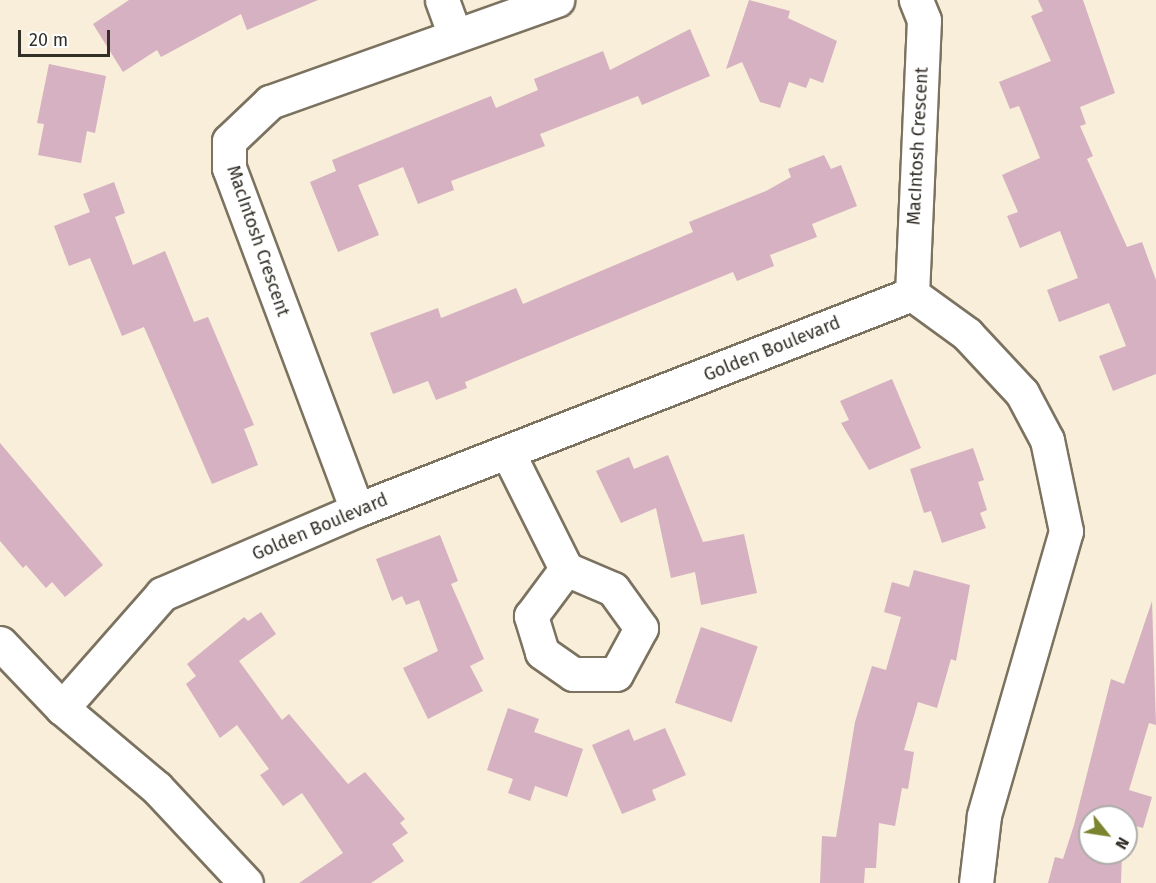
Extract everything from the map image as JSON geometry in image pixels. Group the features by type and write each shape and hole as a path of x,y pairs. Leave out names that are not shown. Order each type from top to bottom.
{"street":[{"path":"442,0 454,33"},
{"name":"MacIntosh Crescent","path":"357,510 229,168 230,141 270,102 454,33 557,0"},
{"name":"MacIntosh Crescent","path":"912,294 924,20 916,0"},
{"path":"912,294 968,334 1022,393 1047,440 1066,531 984,816 976,883"},
{"name":"Golden Boulevard","path":"62,708 162,594 357,510 912,294"},
{"path":"508,453 566,569"},
{"path":"0,643 62,708 157,788 246,883"}],"building":[{"path":"129,0 318,0 247,30 241,14 161,57 157,50 123,72 93,24"},
{"path":"749,0 790,11 788,18 837,41 823,83 810,78 806,88 789,82 780,108 760,102 742,62 726,69"},
{"path":"1038,0 1083,0 1115,93 1080,107 1086,124 1080,126 1093,156 1087,159 1127,247 1142,242 1156,280 1156,374 1113,391 1099,356 1126,346 1109,303 1059,322 1047,290 1078,278 1060,231 1020,248 1007,216 1018,212 1002,175 1040,158 1019,106 1010,109 999,82 1051,61 1031,16 1043,11"},
{"path":"690,29 710,76 642,105 638,96 540,134 545,146 451,181 454,190 418,204 403,167 358,185 379,235 338,252 310,182 336,171 332,160 491,96 496,108 538,90 534,79 603,51 610,70"},
{"path":"49,64 106,76 95,133 87,131 81,163 38,155 44,124 37,123"},
{"path":"824,155 831,169 841,165 857,206 812,224 817,237 770,255 774,266 737,281 733,272 465,382 467,388 436,400 428,381 393,394 370,333 438,308 441,318 516,288 523,304 693,232 689,222 766,191 791,177 788,169"},
{"path":"114,182 125,213 115,217 133,265 165,251 194,322 208,317 254,425 244,429 258,465 212,484 144,327 122,336 90,258 69,266 54,226 90,212 83,194"},
{"path":"892,379 921,448 869,470 841,423 849,420 840,401"},
{"path":"0,443 103,565 65,597 52,582 46,588 26,565 23,568 0,541"},
{"path":"973,448 984,480 978,482 987,510 980,513 986,528 942,543 931,511 924,513 910,469"},
{"path":"668,455 703,542 744,534 757,593 701,605 695,572 671,578 656,508 621,523 596,471 629,457 634,469"},
{"path":"440,535 458,581 451,584 484,659 470,666 483,691 428,719 403,668 438,651 419,600 406,605 402,596 392,601 376,559"},
{"path":"914,570 970,585 956,661 951,659 937,708 918,702 904,750 914,752 908,789 902,788 895,826 879,823 876,868 865,868 864,883 820,883 822,836 836,837 855,722 872,666 886,670 901,617 884,612 892,582 909,587"},
{"path":"1152,601 1156,725 1149,723 1129,790 1152,797 1143,828 1138,827 1138,805 1079,805 1111,679 1124,684"},
{"path":"261,612 276,634 239,661 282,720 289,714 348,784 365,772 405,819 400,823 408,833 392,844 404,861 371,883 299,883 343,853 302,793 283,806 260,775 269,769 237,725 220,738 186,684 196,676 187,664 244,617 248,621"},
{"path":"701,627 758,647 732,722 675,703"},
{"path":"508,708 539,719 534,732 583,749 567,797 535,786 530,801 508,793 513,779 487,770"},
{"path":"665,728 686,775 652,790 656,800 622,814 592,745 629,729 634,741"},
{"path":"1078,809 1078,865 1122,865 1121,883 1048,883 1055,857 1063,859"}]}
